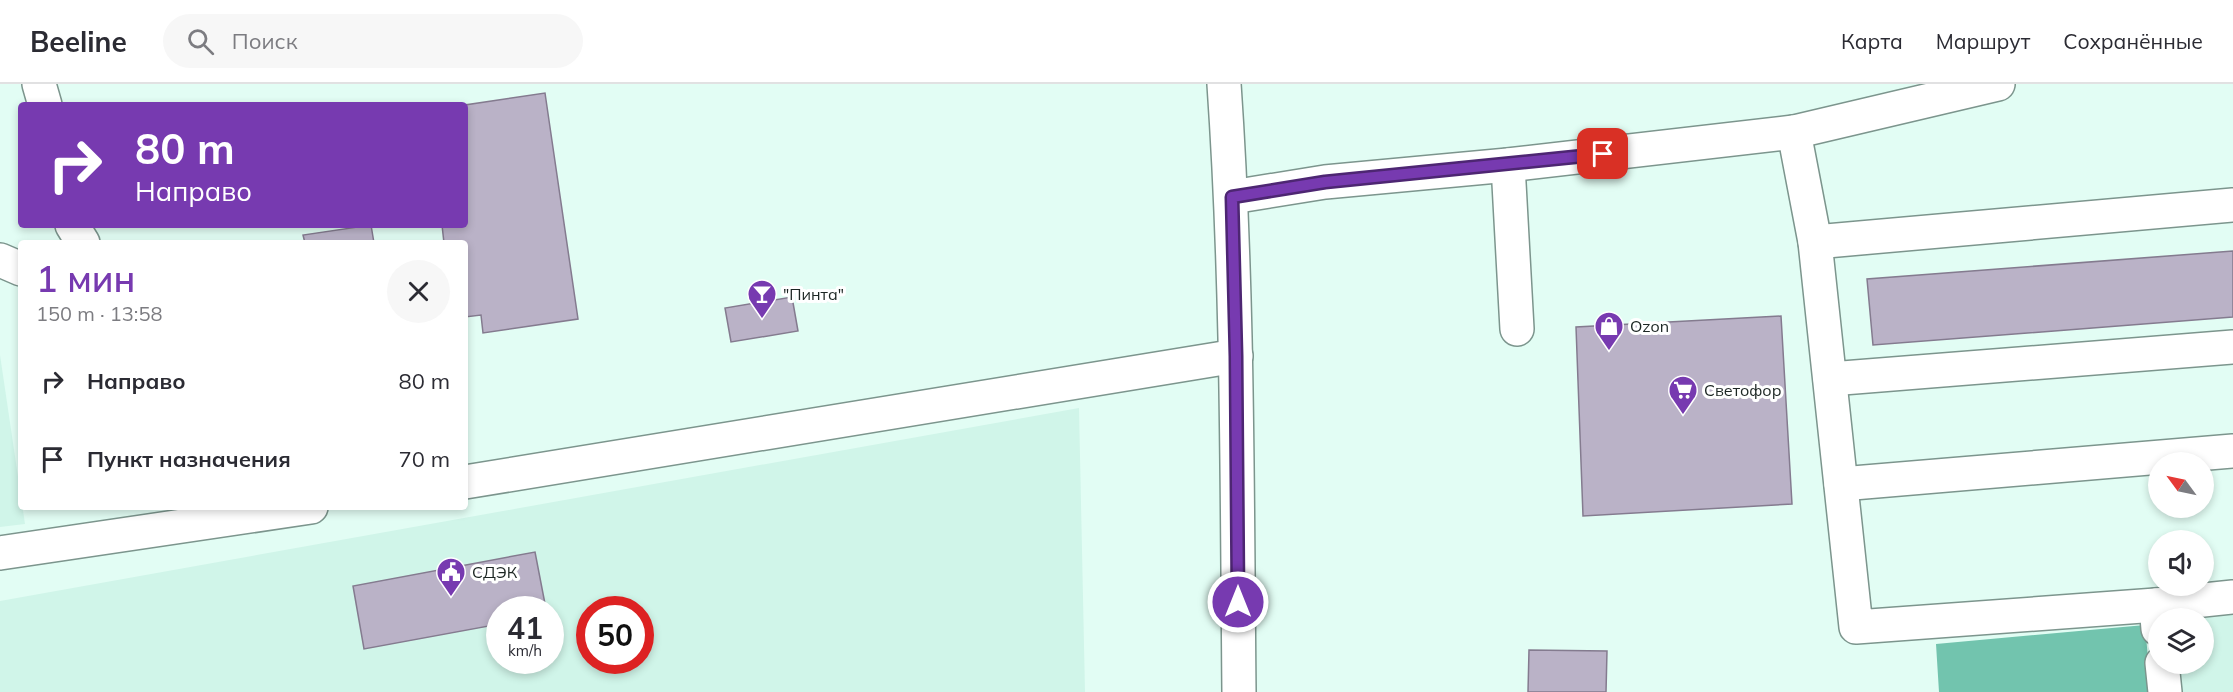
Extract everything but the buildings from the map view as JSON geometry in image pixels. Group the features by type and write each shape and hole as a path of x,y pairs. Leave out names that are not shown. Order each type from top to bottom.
{"street":[{"path":"39,84 44,102"},
{"path":"1224,84 1232,197 1236,356 1239,692"},
{"path":"1232,197 1325,182 1508,165 1794,132 1998,84"},
{"path":"1794,132 1815,242 1856,627 2148,617"},
{"path":"1508,165 1517,329"},
{"path":"1815,242 2233,205"},
{"path":"0,260 18,268"},
{"path":"1830,379 2233,347"},
{"path":"468,482 1236,356"},
{"path":"1841,484 2233,452"},
{"path":"0,553 291,510"},
{"path":"2191,608 2233,597"},
{"path":"2163,674 2165,692"}],"shaded area":[{"path":"0,355 18,477 18,510 23,510 25,524 0,527"},
{"path":"1079,408 1085,692 0,692 0,601"},
{"path":"2233,609 2233,692 2178,692 2176,674 2214,674 2214,612"}],"green space":[{"path":"2145,625 2151,692 1939,692 1936,644"}],"place":[{"name":"\"Пинта\"","path":"762,320"},
{"name":"Ozon","path":"1609,352"},
{"name":"Светофор","path":"1683,416"},
{"name":"СДЭК","path":"451,598"}],"route":[{"path":"1238,602 1232,197 1325,182 1603,154"}]}
